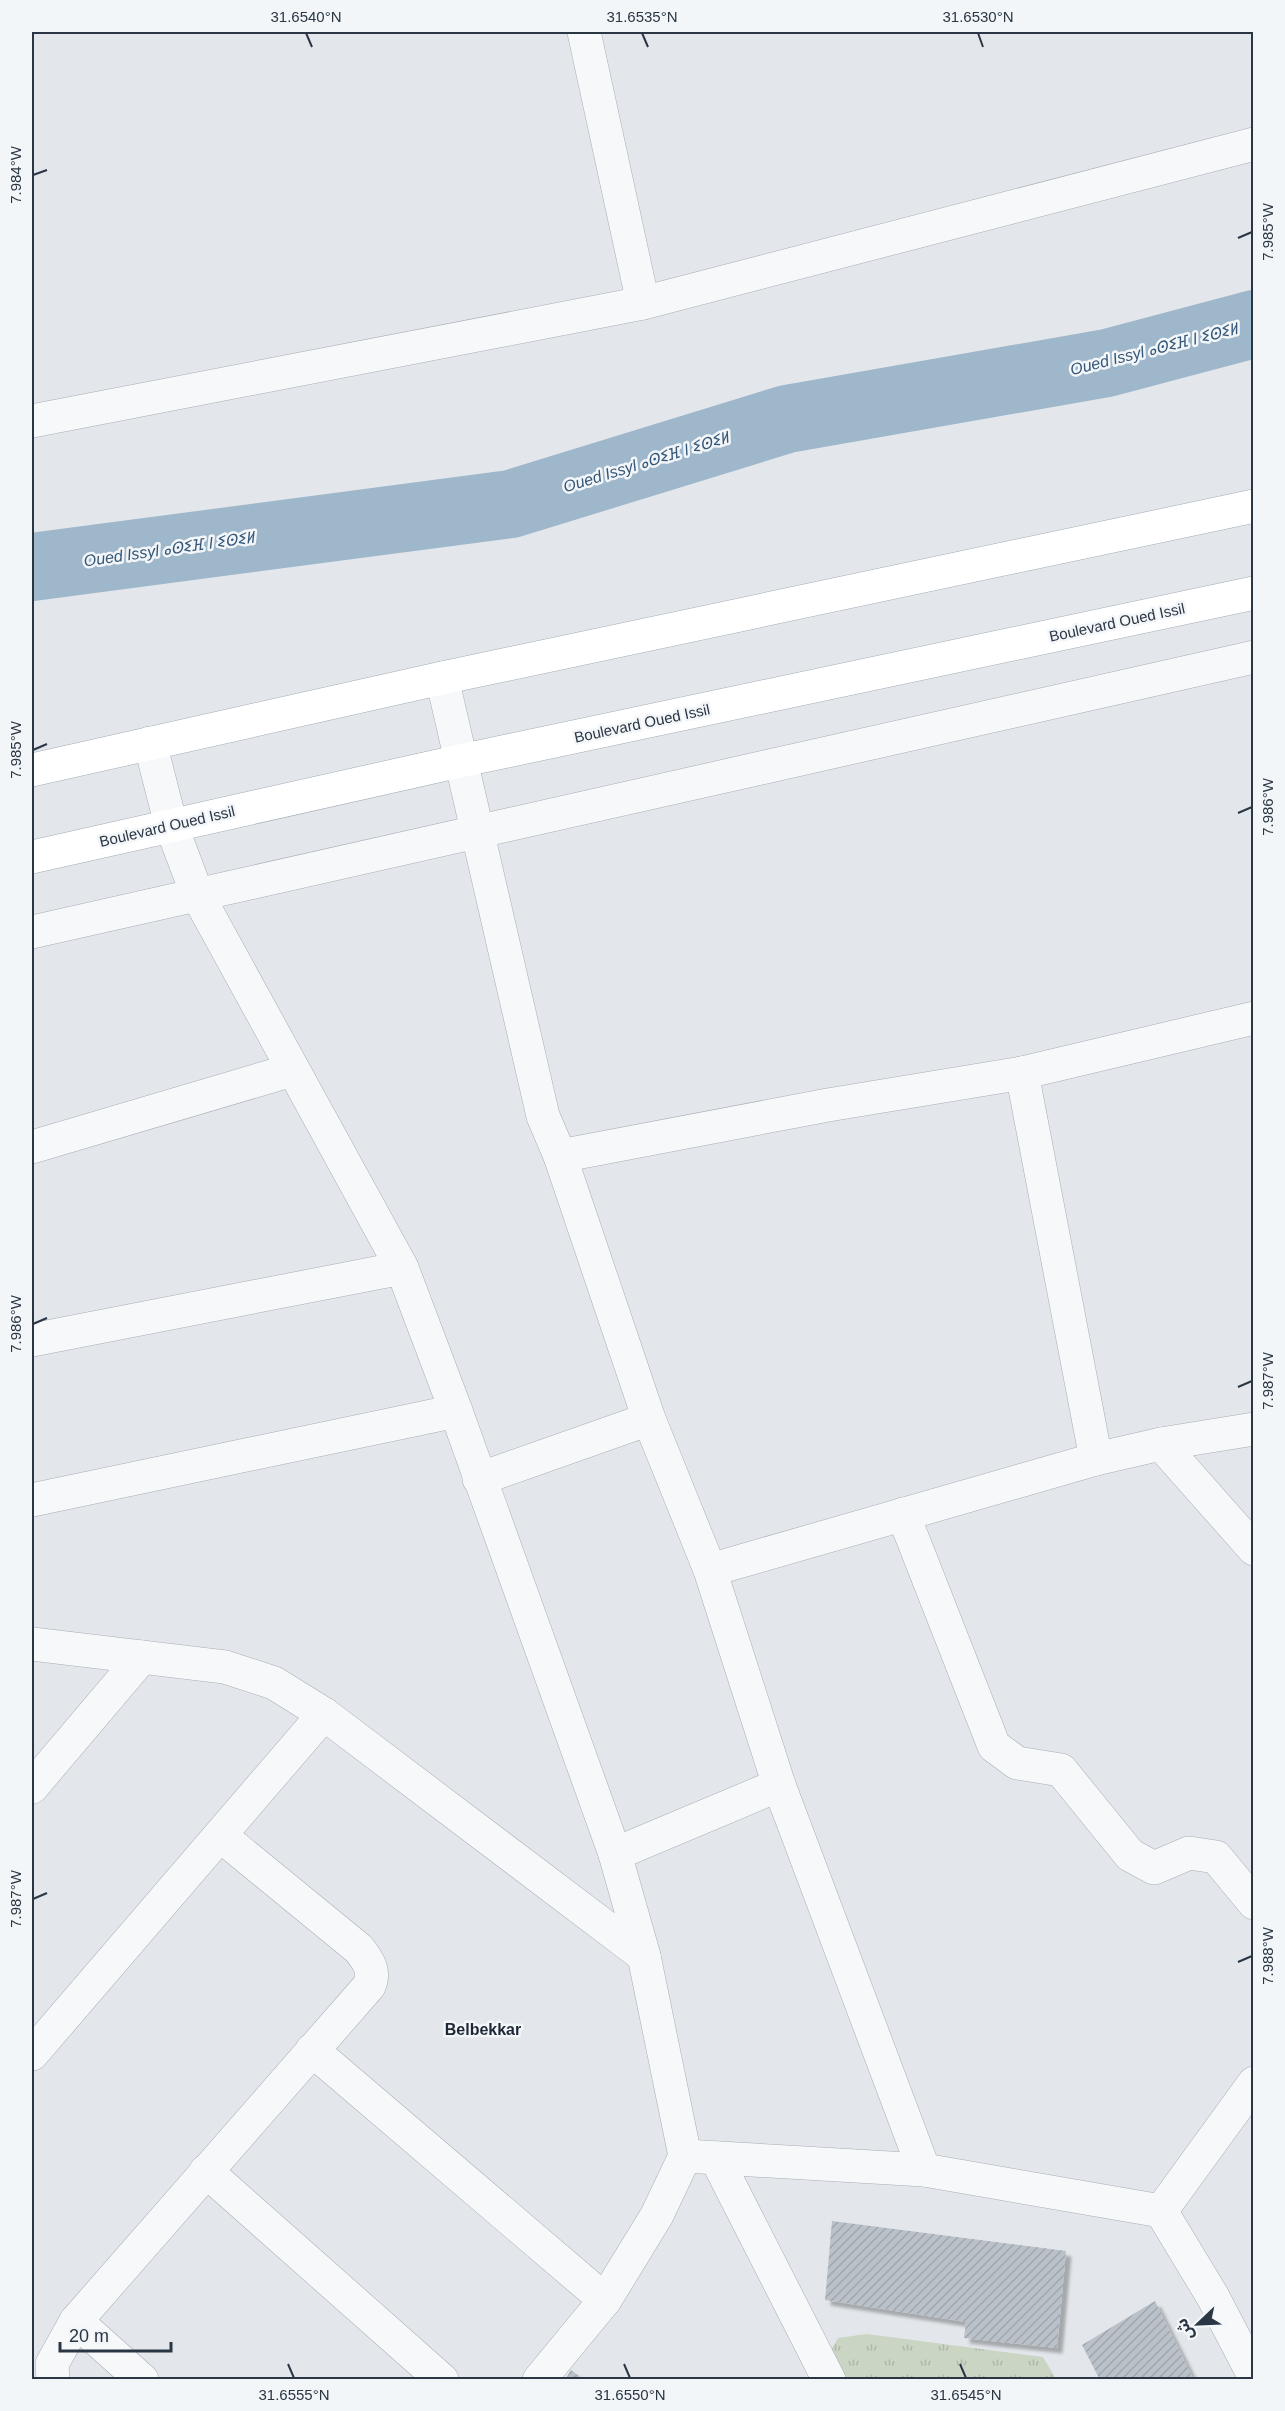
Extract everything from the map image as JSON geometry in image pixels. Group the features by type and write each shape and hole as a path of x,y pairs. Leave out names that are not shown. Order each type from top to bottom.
{"main road":[{"path":"32,770 442,678 1254,506"},
{"name":"Boulevard Oued Issil","path":"32,858 460,761 1254,593"}],"street":[{"path":"584,32 643,303"},
{"path":"32,421 643,303 1254,144"},
{"path":"32,932 1254,657"},
{"path":"442,678 543,1116 560,1156 649,1419 710,1570 779,1785 924,2170"},
{"path":"150,744 171,825 197,894 402,1268 456,1411 615,1854 701,2157 829,2379"},
{"path":"560,1156 828,1105 1022,1073 1254,1018"},
{"path":"32,1147 292,1070"},
{"path":"1022,1073 1096,1459"},
{"path":"32,1340 402,1268"},
{"path":"32,1500 456,1411"},
{"path":"479,1479 649,1419"},
{"path":"710,1570 1096,1459 1161,1444 1254,1429"},
{"path":"1161,1444 1254,1549"},
{"path":"903,1515 994,1746 1017,1762 1061,1770 1130,1855 1154,1868 1189,1853 1216,1857 1254,1903"},
{"path":"32,1644 225,1667 274,1683 324,1714 644,1956"},
{"path":"32,1788 142,1657"},
{"path":"32,2054 324,1714"},
{"path":"615,1854 779,1785"},
{"path":"46,2362 76,2321 369,1986 373,1977 369,1964 359,1949 221,1836"},
{"path":"312,2050 605,2300"},
{"path":"1161,2211 1254,2084"},
{"path":"701,2157 924,2170 1161,2211 1214,2297 1254,2376"},
{"path":"539,2379 605,2300 657,2216 701,2157"},
{"path":"206,2171 442,2379"},
{"path":"76,2321 142,2379"}],"green space":[{"path":"867,2334 1043,2357 1056,2379 814,2380 838,2338"}],"building":[{"path":"832,2221 1066,2251 1057,2348 964,2338 966,2322 825,2300"},
{"path":"1155,2301 1194,2380 1100,2380 1082,2345"},
{"path":"571,2370 584,2380 565,2380"}],"waterway":[{"name":"Oued Issyl ⴰⵙⵉⴼ ⵏ ⵉⵙⵉⵍ","path":"32,567 511,504 787,419 1107,363 1254,324"}],"district":[{"name":"Belbekkar","path":"483,2029"}]}
